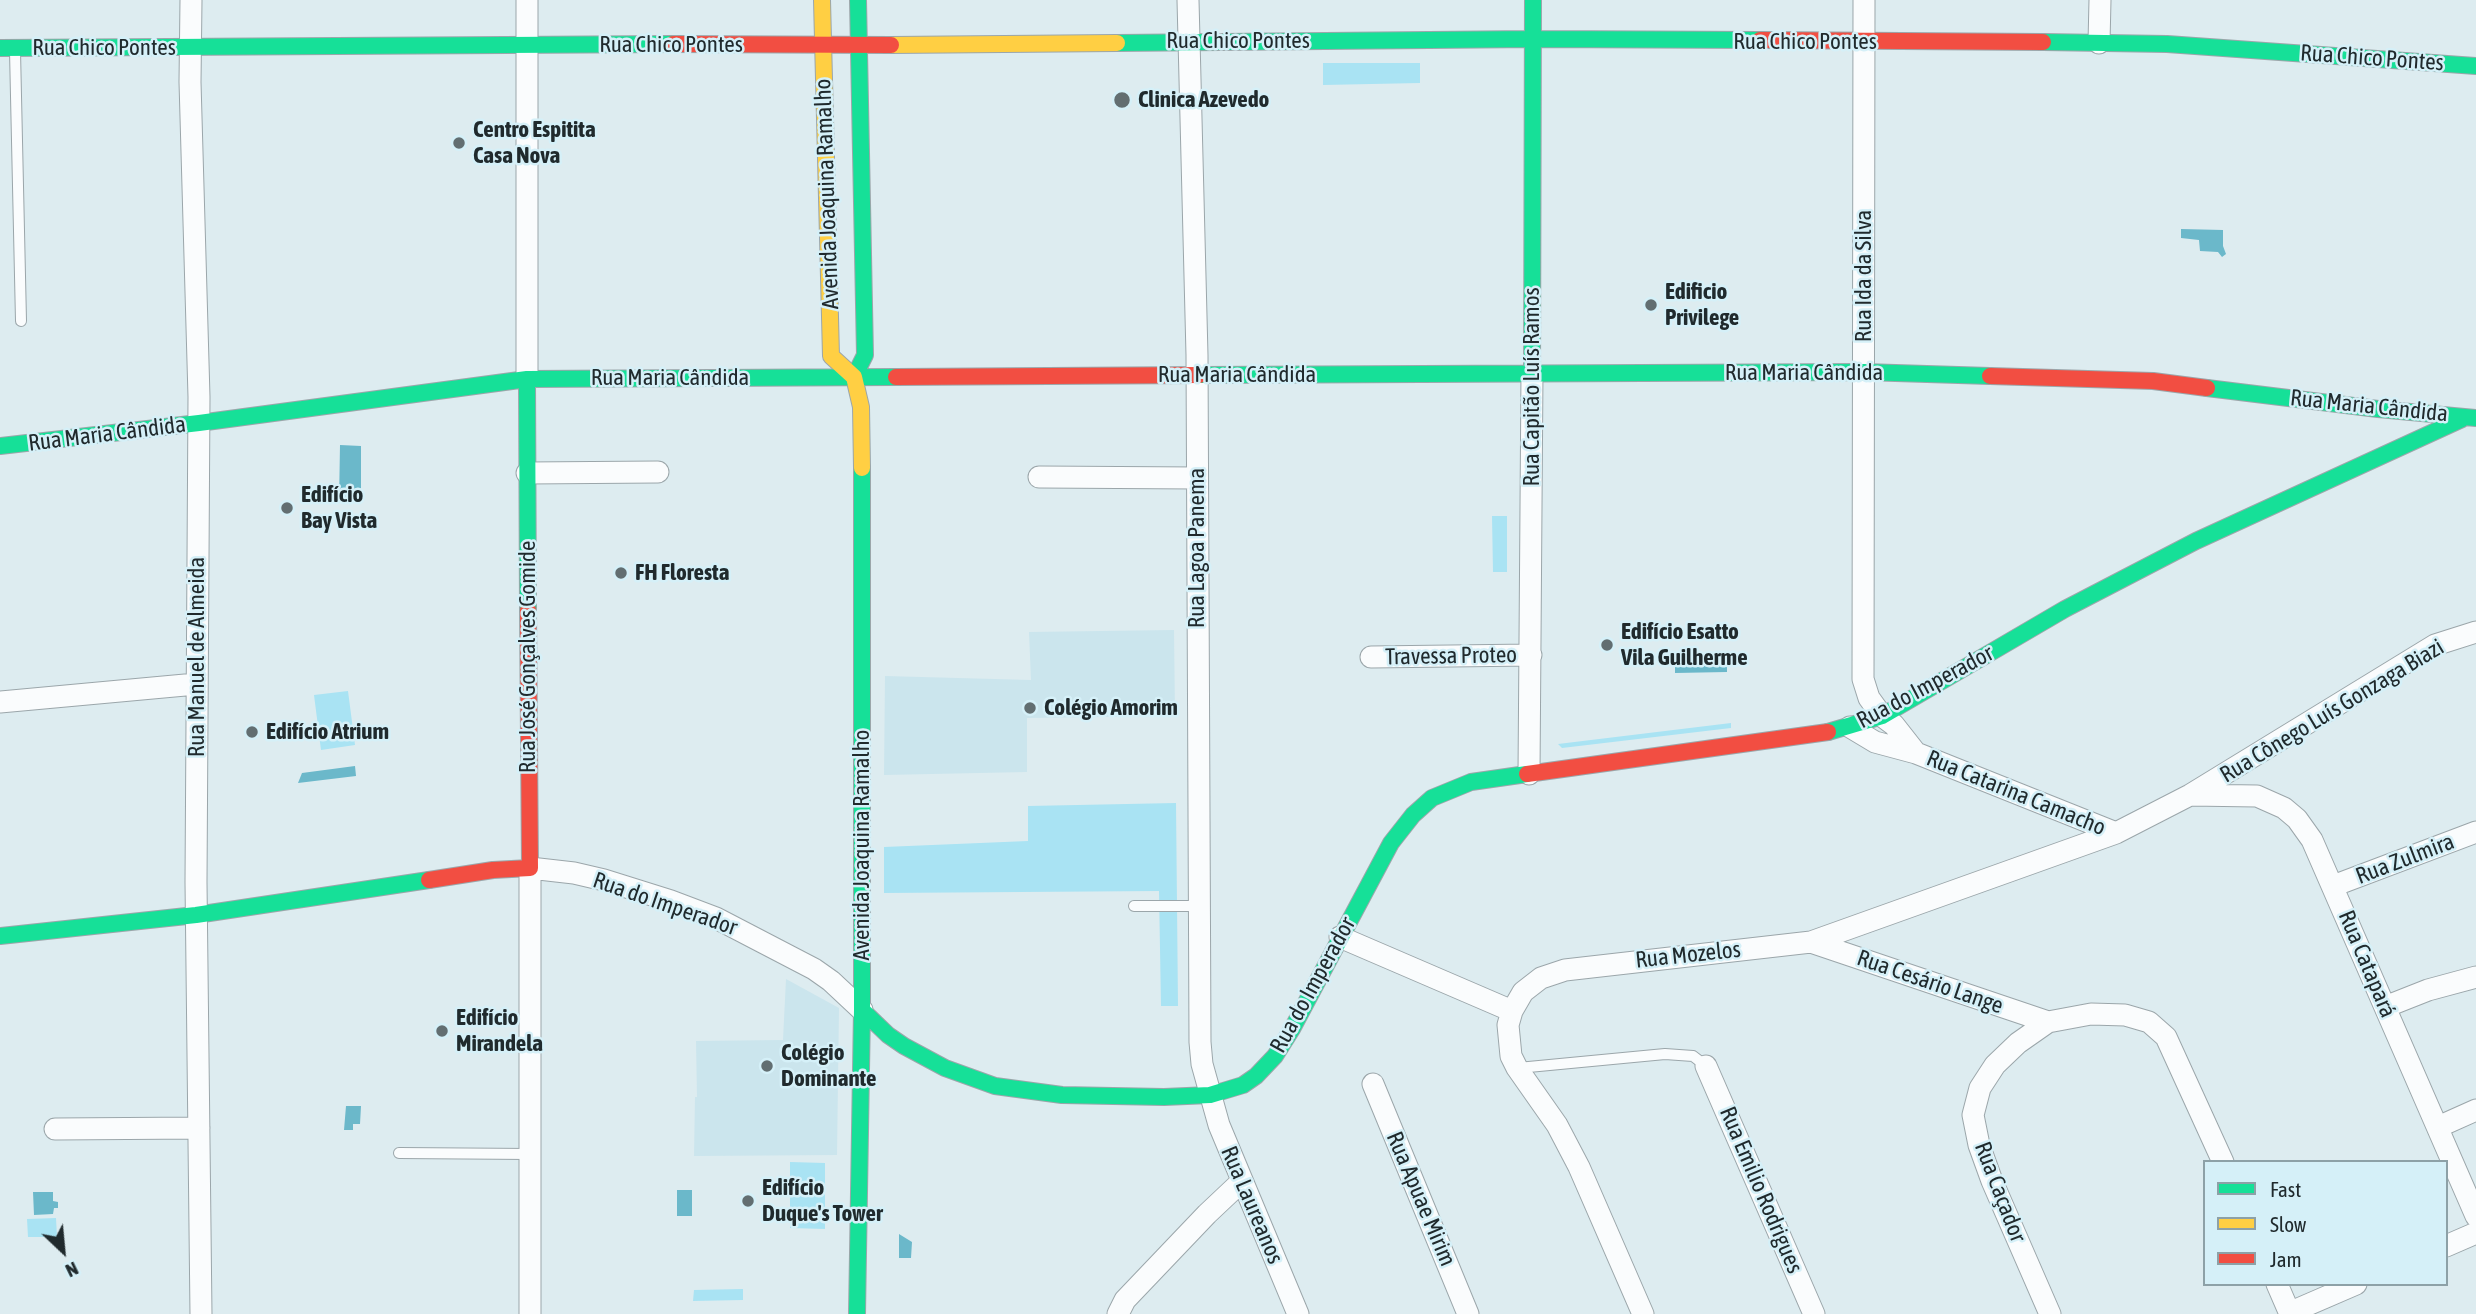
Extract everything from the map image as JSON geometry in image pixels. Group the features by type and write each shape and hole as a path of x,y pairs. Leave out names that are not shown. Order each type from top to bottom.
{"main road":[{"name":"Avenida Joaquina Ramalho","path":"822,0 831,356 854,377 861,407 862,439 862,1010 858,1314"},
{"name":"Avenida Joaquina Ramalho","path":"854,377 865,355 858,0"},
{"name":"Rua Capitão Luís Ramos","path":"1532,373 1533,0"},
{"name":"Rua Chico Pontes","path":"7,48 1533,39 2099,43 2167,44 2476,66"},
{"name":"Rua Maria Cândida","path":"0,446 199,423 527,379 1864,372 2153,381 2471,418"},
{"name":"Rua José Gonçalves Gomide","path":"527,379 530,868"},
{"name":"Rua do Imperador","path":"2357,466 2372,453 2382,433 2378,409"},
{"name":"Rua do Imperador","path":"862,1010 904,1046 945,1068 995,1086 1062,1095 1164,1097 1210,1095 1243,1085 1275,1056 1292,1030 1391,842 1413,815 1432,798 1471,782 1813,736 1882,716 2064,609 2196,541 2357,466 2471,418"},
{"name":"Rua do Imperador","path":"0,936 196,915 493,870 530,868"}],"street":[{"name":"Rua Manuel de Almeida","path":"191,0 199,423 196,915 201,1314"},
{"name":"Rua José Gonçalves Gomide","path":"527,0 527,379"},
{"name":"Rua Lagoa Panema","path":"1188,0 1197,375 1200,1042 1210,1095"},
{"name":"Rua Ida da Silva","path":"1864,0 1863,679 1869,698 1882,716"},
{"path":"2099,43 2100,0"},
{"name":"Rua Capitão Luís Ramos","path":"1529,774 1532,373"},
{"path":"527,472 658,472"},
{"path":"1039,477 1196,478"},
{"name":"Rua Cônego Luís Gonzaga Biazi","path":"2190,795 2435,645 2476,632"},
{"name":"Travessa Proteo","path":"1371,657 1531,655"},
{"path":"0,702 196,684"},
{"name":"Rua Catarina Camacho","path":"1882,716 1894,724 1916,753"},
{"name":"Rua Catarina Camacho","path":"1850,727 1875,742 1916,753 2116,833"},
{"name":"Rua Mozelos","path":"1512,1011 1523,992 1541,978 1565,970 1811,942 2116,833 2190,795"},
{"name":"Rua Catapará","path":"2190,795 2257,796 2284,808 2297,819 2312,840 2476,1216"},
{"name":"Rua Zulmira","path":"2333,886 2476,832"},
{"name":"Rua José Gonçalves Gomide","path":"530,868 530,1314"},
{"name":"Rua do Imperador","path":"530,868 574,873 604,880 716,918 814,969 862,1010"},
{"path":"1340,937 1512,1011 1508,1038 1511,1056 1557,1125 1579,1167 1643,1314"},
{"name":"Rua Cesário Lange","path":"1811,942 2048,1022"},
{"path":"2385,1007 2428,990 2476,977"},
{"name":"Rua Caçador","path":"2050,1314 1992,1181 1979,1145 1973,1115 1980,1088 1995,1065 2018,1043 2048,1022 2091,1014 2125,1015 2149,1022 2166,1037 2222,1160"},
{"name":"Rua Emilio Rodrigues","path":"1706,1066 1814,1314"},
{"name":"Rua Apuae Mirim","path":"1373,1084 1468,1314"},
{"name":"Rua Laureanos","path":"1210,1095 1241,1181 1298,1314"},
{"path":"2438,1128 2476,1110"},
{"path":"55,1129 199,1128"},
{"path":"1118,1314 1125,1300 1241,1181"},
{"path":"2448,1244 2476,1233"},
{"path":"2278,1286 2290,1314 2352,1286"}],"lane":[{"path":"7,48 21,321"},
{"path":"1134,906 1199,906"},
{"path":"1517,1068 1665,1054 1693,1056 1706,1066"},
{"path":"399,1153 530,1154"}],"shaded area":[{"path":"1323,63 1420,63 1420,83 1323,85"},
{"path":"2181,229 2223,230 2226,254 2222,257 2218,252 2200,251 2199,240 2181,238"},
{"path":"340,445 361,446 361,503 339,503"},
{"path":"1492,516 1507,516 1507,572 1493,572"},
{"name":"Colégio Amorim","path":"1174,630 1175,716 1027,718 1027,772 884,775 885,676 1031,680 1029,632"},
{"path":"1727,658 1727,672 1675,673 1675,660"},
{"path":"348,691 355,745 321,750 314,695"},
{"path":"1731,723 1731,728 1562,748 1558,744"},
{"path":"355,766 356,776 298,783 302,773"},
{"path":"1176,803 1178,1006 1161,1006 1159,891 884,893 884,847 1028,841 1028,806"},
{"name":"Colégio Dominante","path":"786,979 839,1008 837,1155 694,1156 696,1041 783,1040"},
{"path":"346,1106 361,1106 360,1124 353,1124 353,1130 344,1130"},
{"path":"790,1162 825,1163 825,1229 790,1228"},
{"path":"677,1190 692,1190 692,1216 677,1216"},
{"path":"33,1192 53,1192 53,1201 58,1202 58,1208 54,1208 53,1214 34,1215"},
{"path":"56,1218 57,1237 28,1237 27,1219"},
{"path":"899,1234 912,1242 911,1258 899,1258"},
{"path":"743,1289 743,1300 693,1301 694,1290"}],"traffic: fast":[{"path":"854,377 865,355 858,0"},
{"path":"1532,373 1533,0"},
{"path":"1117,43 1760,40"},
{"path":"2043,42 2167,44 2476,66"},
{"path":"0,48 673,44"},
{"path":"1200,375 1864,372 1990,376"},
{"path":"0,446 199,423 527,379 896,377"},
{"path":"527,379 528,610"},
{"path":"2207,388 2476,418"},
{"path":"1828,732 1882,716 2065,609 2196,541 2462,419"},
{"path":"857,1314 862,1010 862,468"},
{"path":"862,1010 904,1046 945,1068 995,1086 1062,1095 1164,1097 1210,1095 1243,1085 1275,1056 1391,843 1413,815 1432,798 1471,782 1527,774"},
{"path":"0,936 196,915 429,880"}],"traffic: slow":[{"path":"822,0 831,356 854,377 861,407 862,468"},
{"path":"891,45 1117,43"}],"traffic: jam":[{"path":"1760,40 2043,42"},
{"path":"673,44 891,45"},
{"path":"896,377 1200,375"},
{"path":"1990,376 2153,381 2207,388"},
{"path":"429,880 493,870 530,868 528,610"},
{"path":"1527,774 1828,732"}],"place":[{"name":"Clinica Azevedo","path":"1122,100"},
{"name":"Centro Espitita Casa Nova","path":"459,143"},
{"name":"Edificio Privilege","path":"1651,305"},
{"name":"Edifício Bay Vista","path":"287,508"},
{"name":"FH Floresta","path":"621,573"},
{"name":"Edifício Esatto Vila Guilherme","path":"1607,645"},
{"name":"Colégio Amorim","path":"1030,708"},
{"name":"Edifício Atrium","path":"252,732"},
{"name":"Edifício Mirandela","path":"442,1031"},
{"name":"Colégio Dominante","path":"767,1066"},
{"name":"Edifício Duque's Tower","path":"748,1201"}]}
